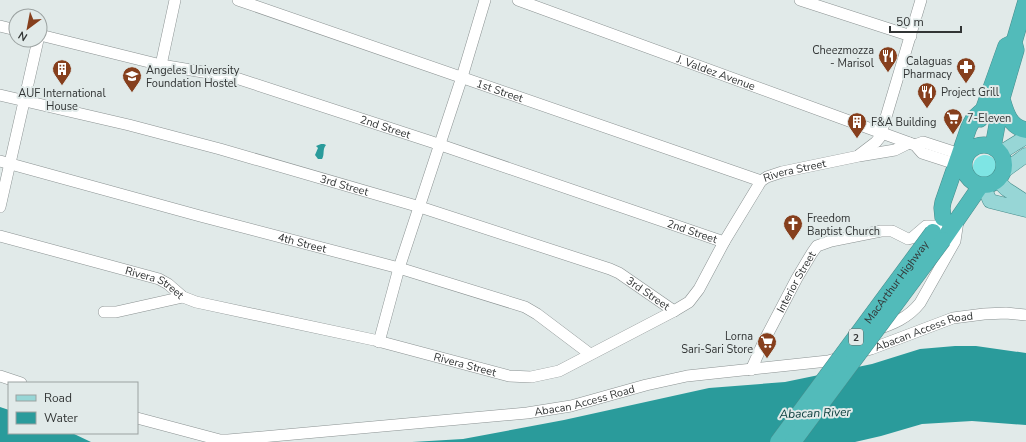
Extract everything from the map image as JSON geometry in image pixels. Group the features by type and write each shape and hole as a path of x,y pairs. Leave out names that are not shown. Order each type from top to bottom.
{"highway":[{"name":"MacArthur Highway","path":"997,150 1002,98 1016,50 1014,42 1026,1"},
{"name":"MacArthur Highway","path":"793,442 939,229 1006,46 1014,42"},
{"path":"1002,98 1007,115 1012,124 1026,130"},
{"path":"991,181 970,180 963,161 975,146 981,144 987,144 997,150"},
{"name":"2","path":"991,181 1004,162 997,150"},
{"name":"MacArthur Highway","path":"778,442 939,229 958,218 991,181"}],"main road":[{"path":"997,150 1026,137"},
{"path":"991,181 1026,155"},
{"path":"991,181 1026,202"},
{"path":"991,181 990,201 1026,210"}],"street":[{"path":"161,65 175,0"},
{"name":"1st Street","path":"238,0 761,181"},
{"path":"379,342 399,268 462,77 485,0"},
{"name":"J. Valdez Avenue","path":"518,0 912,144 923,142 963,161"},
{"path":"800,0 911,36"},
{"path":"882,133 921,0"},
{"name":"2nd Street","path":"48,37 161,65 233,77 440,145 724,242"},
{"path":"0,207 5,162 24,101 36,48"},
{"name":"3rd Street","path":"0,95 220,148 420,207 610,269 619,273 674,311"},
{"name":"Rivera Street","path":"859,156 876,142 882,133"},
{"name":"Rivera Street","path":"0,236 159,279 168,284 183,297 196,302 379,342 509,376 538,377 559,371 674,311 688,302 699,289 724,242 761,181 767,177 782,172 895,150 912,144"},
{"name":"4th Street","path":"5,162 200,216 399,268 531,310 590,354"},
{"path":"828,361 871,332 898,322 914,310 955,241 958,218"},
{"name":"Interior Street","path":"751,370 764,341 794,284 817,246 831,241 881,231 892,231 908,238 912,238 926,226 939,229"},
{"path":"104,312 116,312 183,297"},
{"name":"Abacan Access Road","path":"138,418 220,440 228,440 527,414 571,406 680,377 828,361 871,350 953,318 999,314 1026,314"},
{"path":"871,332 868,339 871,350"},
{"path":"0,376 18,382"}],"shaded area":[{"path":"985,155 993,159 997,167 993,175 985,179 977,175 973,167 977,159"}],"water":[{"path":"321,144 326,145 322,159 318,159 315,155 318,148 316,146"},
{"name":"Abacan River","path":"976,346 1026,353 1026,425 972,421 922,424 855,442 412,442 463,439 564,420 709,388 785,382 872,364 920,349"},
{"path":"0,407 8,410 8,434 74,434 91,442 0,442"}],"place":[{"name":"Cheezmozza - Marisol","path":"888,73"},
{"name":"Calaguas Pharmacy","path":"966,84"},
{"name":"AUF International House","path":"62,86"},
{"name":"Angeles University Foundation Hostel","path":"132,93"},
{"name":"Project Grill","path":"927,109"},
{"name":"7-Eleven","path":"953,135"},
{"name":"F&A Building","path":"857,139"},
{"name":"Freedom Baptist Church","path":"793,241"},
{"name":"Lorna Sari-Sari Store","path":"767,359"}]}
